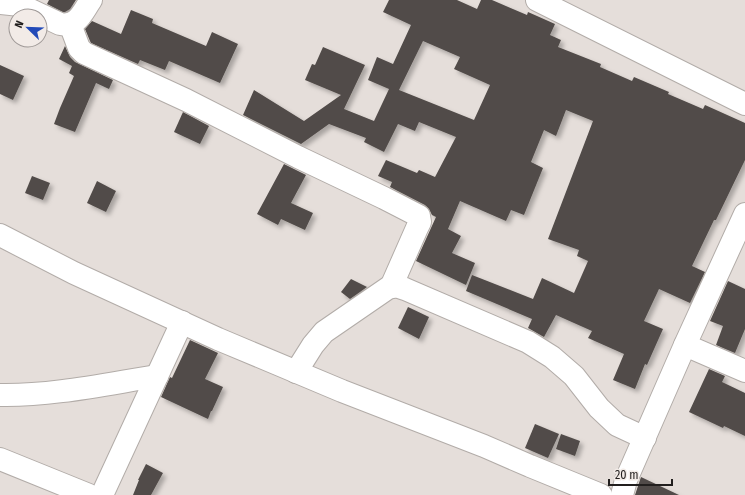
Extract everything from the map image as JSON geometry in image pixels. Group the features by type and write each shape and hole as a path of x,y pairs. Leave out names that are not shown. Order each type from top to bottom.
{"street":[{"path":"0,3 20,4 60,24 66,25 75,22 91,0"},
{"path":"537,0 745,104"},
{"path":"70,24 79,48 84,53 186,100 298,158 419,216 420,222 391,287"},
{"path":"622,495 626,480 685,345 745,214"},
{"path":"0,235 74,273 218,339 342,391 484,446 601,495"},
{"path":"296,372 313,345 324,332 388,288 396,286 528,342 552,357 574,376 599,408 618,425 645,438"},
{"path":"102,495 182,322"},
{"path":"685,345 745,371"},
{"path":"0,395 62,391 157,376"},
{"path":"0,459 89,495"}],"building":[{"path":"49,0 76,0 70,9 63,12 47,4"},
{"path":"389,0 457,0 477,9 481,0 492,0 527,15 528,12 555,24 550,35 561,40 558,47 601,64 600,67 632,81 634,77 703,109 705,105 745,123 745,160 692,266 705,272 690,303 659,289 644,321 663,329 647,365 645,364 635,389 613,380 624,354 588,338 592,331 556,315 544,337 528,328 532,319 466,291 472,275 533,299 542,278 574,293 588,261 577,256 579,250 548,239 593,121 566,110 556,136 544,130 531,162 543,168 524,215 511,210 506,221 460,201 448,229 461,236 452,253 475,263 466,285 416,261 436,217 432,215 425,205 390,187 392,182 378,176 386,160 417,173 419,170 435,177 456,137 419,122 415,131 398,124 384,152 364,142 366,138 329,124 301,144 243,115 254,90 304,121 341,95 305,80 312,64 315,65 323,47 365,65 344,109 374,121 389,89 368,80 377,57 393,64 411,25 383,12","holes":["423,41 460,57 454,69 490,85 474,120 399,90"]},
{"path":"131,10 153,19 152,23 206,46 212,32 238,44 220,83 169,61 165,70 140,60 138,64 91,43 85,29 92,21 121,34"},
{"path":"65,46 70,57 75,62 113,80 109,89 96,83 75,132 54,124 74,76 69,73 72,66 59,59"},
{"path":"0,65 24,76 13,100 0,94"},
{"path":"183,112 209,126 200,144 174,132"},
{"path":"284,164 306,175 291,203 313,213 305,230 281,219 278,225 257,214"},
{"path":"32,176 50,183 43,200 25,193"},
{"path":"97,181 116,191 106,212 87,203"},
{"path":"351,279 367,287 350,299 341,292"},
{"path":"728,281 745,289 745,329 735,353 716,345 723,326 710,321"},
{"path":"408,307 429,317 419,339 398,328"},
{"path":"190,340 218,353 205,379 223,387 208,419 161,397"},
{"path":"709,369 725,376 722,382 745,393 745,436 724,426 723,428 689,412"},
{"path":"535,424 559,434 548,458 525,448"},
{"path":"561,434 580,441 575,456 556,449"},
{"path":"146,464 163,473 151,495 133,495 138,480"},
{"path":"641,477 679,495 635,495"}]}
